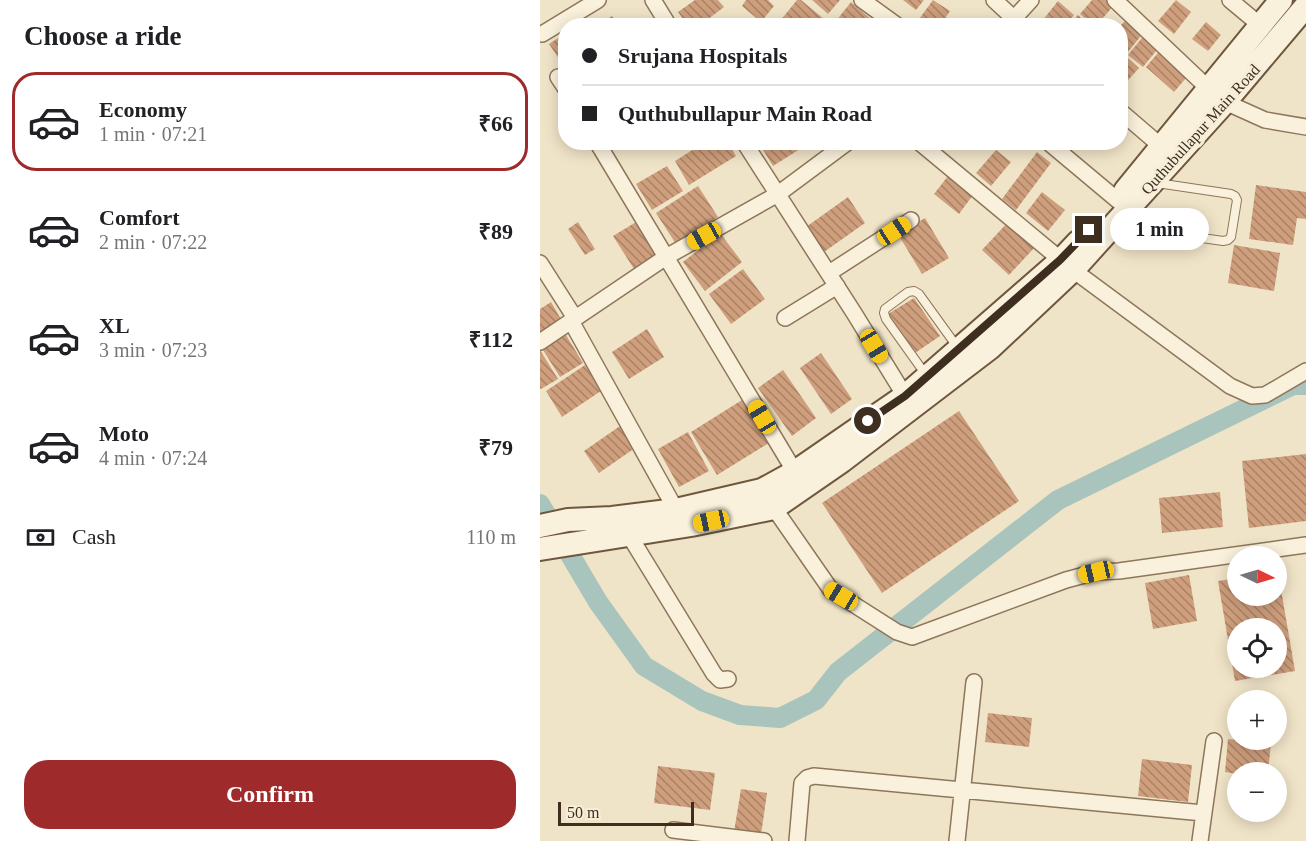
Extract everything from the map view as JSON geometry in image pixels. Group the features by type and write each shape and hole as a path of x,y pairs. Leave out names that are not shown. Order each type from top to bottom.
{"main road":[{"name":"Quthubullapur Main Road","path":"540,526 568,520 619,530 691,525 774,508 842,460 990,348 1067,265 1152,183 1217,95 1260,25 1281,0"},
{"name":"Quthubullapur Main Road","path":"1120,212 1162,147 1306,6"},
{"name":"Quthubullapur Main Road","path":"540,549 578,543 676,510 762,490 795,472 905,396 958,349 1067,265"}],"street":[{"path":"568,18 598,0"},
{"path":"653,0 664,18"},
{"path":"862,0 887,18"},
{"path":"994,0 1010,18"},
{"path":"1018,18 1031,0"},
{"path":"1115,0 1217,95 1265,120 1306,127"},
{"path":"1230,0 1260,25"},
{"path":"542,34 558,24"},
{"path":"1128,118 1162,147"},
{"path":"602,150 795,472"},
{"path":"749,150 905,396"},
{"path":"540,342 666,258 777,194 837,150"},
{"path":"929,150 1067,265 1230,386 1252,396 1265,395 1306,370"},
{"path":"1056,150 1120,212"},
{"path":"785,318 910,220"},
{"path":"540,263 676,510"},
{"path":"774,508 831,590 897,632 912,637 1066,580 1096,572 1119,571 1306,546"},
{"path":"619,530 714,674 720,680 728,679"},
{"path":"957,841 974,682"},
{"path":"1200,841 1214,741"},
{"path":"797,841 802,783 814,776 1203,813"},
{"path":"673,830 764,841"}],"lane":[{"path":"1120,212 1223,241 1231,237 1237,200 1235,196 1152,183"},
{"path":"927,376 885,319 885,309 914,291 919,294 958,349"}],"building":[{"path":"695,0 718,0 724,7 710,18 682,18 678,12"},
{"path":"746,0 768,0 774,6 764,18 756,18 742,6"},
{"path":"797,0 801,0 823,18 782,18"},
{"path":"812,0 840,0 828,14"},
{"path":"903,0 924,0 916,10"},
{"path":"933,0 950,11 945,18 920,18"},
{"path":"1092,0 1110,0 1115,4 1103,18 1085,18 1080,14"},
{"path":"1176,0 1191,12 1174,34 1158,21"},
{"path":"1058,1 1074,15 1072,18 1044,18"},
{"path":"851,2 870,18 838,18"},
{"path":"1128,18 1145,31 1128,52"},
{"path":"1206,22 1221,35 1208,51 1192,39"},
{"path":"1146,33 1161,45 1143,67 1128,55"},
{"path":"558,38 558,57 549,44"},
{"path":"1163,47 1191,72 1174,92 1146,67"},
{"path":"1128,58 1139,68 1128,80"},
{"path":"692,150 733,150 736,156 689,185 675,161"},
{"path":"763,150 798,150 773,166"},
{"path":"996,150 1011,162 991,186 976,173"},
{"path":"1037,152 1051,163 1016,210 1002,199"},
{"path":"667,166 683,191 652,210 636,184"},
{"path":"948,176 973,195 959,214 934,194"},
{"path":"1256,185 1306,192 1306,219 1297,218 1293,245 1249,239"},
{"path":"698,186 718,217 676,244 656,213"},
{"path":"1042,192 1065,210 1048,231 1026,213"},
{"path":"848,197 865,223 824,252 806,227"},
{"path":"925,218 949,258 922,274 898,234"},
{"path":"1009,221 1036,246 1009,275 982,250"},
{"path":"578,222 595,249 585,255 568,229"},
{"path":"636,222 656,255 634,269 613,236"},
{"path":"720,233 742,262 705,291 683,262"},
{"path":"1234,245 1280,253 1274,291 1228,283"},
{"path":"743,269 765,299 731,324 709,294"},
{"path":"914,298 940,336 915,353 888,314"},
{"path":"551,302 562,321 540,333 540,309"},
{"path":"647,329 664,357 629,379 612,352"},
{"path":"566,335 583,363 560,377 543,350"},
{"path":"540,350 558,379 541,389 540,388"},
{"path":"821,353 852,399 831,414 800,368"},
{"path":"585,365 601,391 562,417 546,391"},
{"path":"783,370 816,418 792,436 758,388"},
{"path":"742,400 769,443 717,475 691,432"},
{"path":"959,411 1019,501 882,593 822,503"},
{"path":"620,426 635,448 599,473 584,451"},
{"path":"688,432 709,471 679,487 658,449"},
{"path":"1306,454 1306,521 1249,528 1242,461"},
{"path":"1220,492 1223,527 1162,533 1159,498"},
{"path":"1189,575 1197,621 1153,629 1145,583"},
{"path":"1227,580 1227,606 1284,606 1286,618 1227,618 1227,634 1218,581"},
{"path":"1287,624 1295,671 1287,672"},
{"path":"1234,678 1253,678 1235,681"},
{"path":"988,713 1032,718 1029,747 985,742"},
{"path":"1227,750 1270,750 1269,762 1227,762 1227,772 1225,772"},
{"path":"1142,759 1192,765 1188,802 1138,796"},
{"path":"658,766 715,773 710,810 654,803"},
{"path":"741,789 767,793 761,835 734,832"}],"waterway":[{"path":"540,504 598,602 644,666 702,701 740,715 780,718 816,700 838,672 1058,500 1293,385 1306,385"}],"route":[{"path":"868,421 905,396 1060,260 1089,230"}]}
